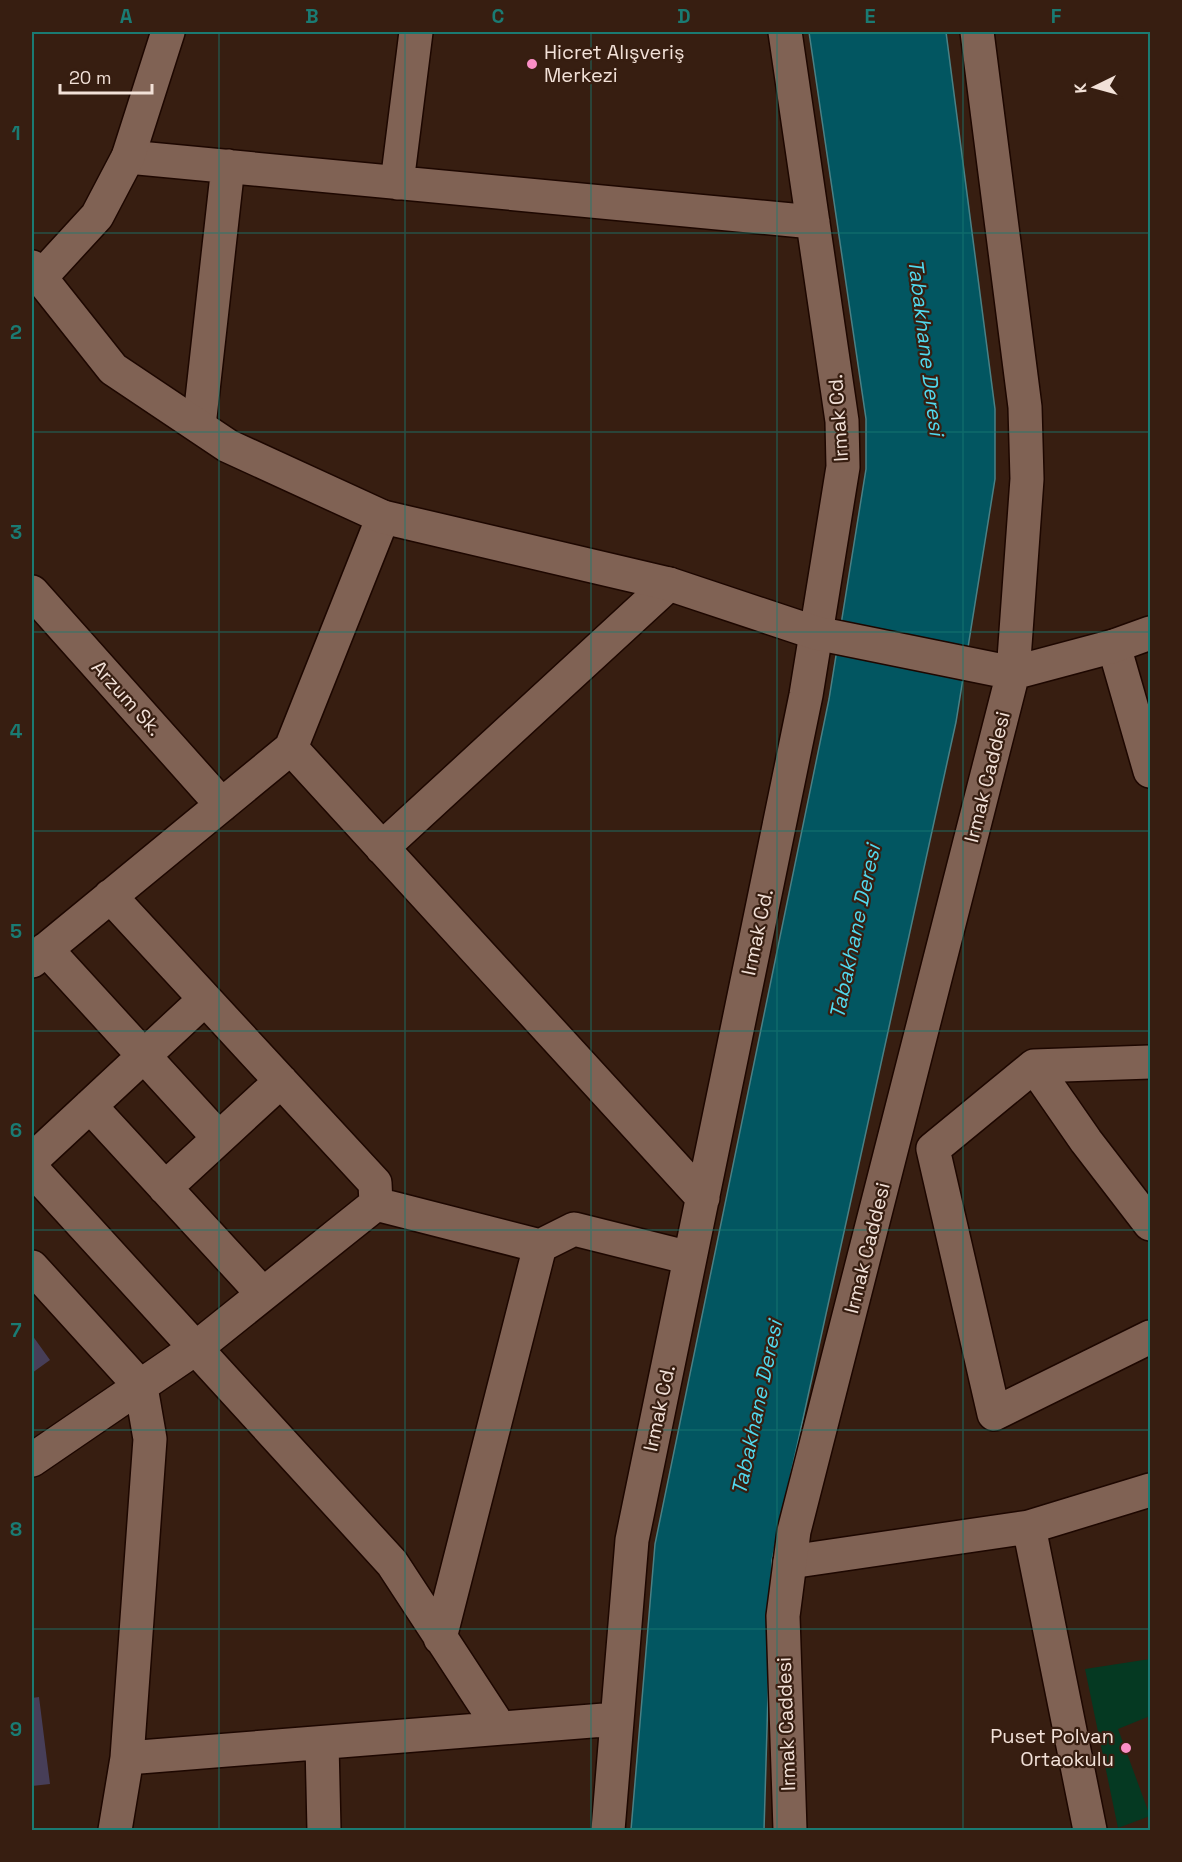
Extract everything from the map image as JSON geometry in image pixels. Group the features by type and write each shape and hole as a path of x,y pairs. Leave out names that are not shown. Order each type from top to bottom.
{"street":[{"path":"168,32 128,157 97,216 34,277 113,369 228,446 383,517 669,584 825,635 1002,670 1114,646 1150,633"},
{"path":"397,183 416,32"},
{"name":"Irmak Cd.","path":"608,1830 632,1540 806,695 825,635 843,455 843,421 785,32"},
{"path":"977,32 1025,407 1027,479 1002,670"},
{"path":"128,157 813,222"},
{"path":"199,426 228,166"},
{"path":"219,1138 144,1056 39,955 291,748 383,517"},
{"path":"382,848 669,584"},
{"name":"Arzum Sk.","path":"32,592 222,805"},
{"path":"1114,646 1150,769"},
{"name":"Irmak Caddesi","path":"789,1830 783,1616 797,1520 1002,670"},
{"path":"291,748 702,1198"},
{"path":"110,896 375,1183 376,1204"},
{"path":"32,1160 205,999"},
{"path":"1150,1062 1034,1066 933,1149 994,1414 1150,1337"},
{"path":"1034,1066 1086,1141 1150,1224"},
{"path":"165,1188 281,1081"},
{"path":"90,1106 263,1294"},
{"path":"32,1169 392,1563 500,1728"},
{"path":"376,1204 540,1246 574,1229 690,1258"},
{"path":"32,1460 196,1348 376,1204"},
{"path":"440,1638 540,1246"},
{"path":"32,1267 141,1387 150,1439 127,1758 115,1830"},
{"path":"790,1562 1029,1527 1150,1490"},
{"path":"1029,1527 1090,1830"},
{"path":"127,1758 617,1719"},
{"path":"322,1743 324,1830"}],"green space":[{"name":"Puset Polvan Ortaokulu","path":"1150,1659 1150,1716 1118,1729 1150,1816 1118,1828 1085,1669"}],"water":[{"name":"Tabakhane Deresi","path":"809,32 946,32 995,409 995,479 956,722 772,1560 764,1830 631,1830 655,1544 829,699 866,469 866,419"}],"building":[{"path":"32,1335 50,1360 32,1373"},
{"path":"39,1697 50,1784 32,1786 32,1698"}],"place":[{"name":"Hicret Alışveriş Merkezi","path":"532,64"},
{"name":"Puset Polvan Ortaokulu","path":"1126,1748"}]}
